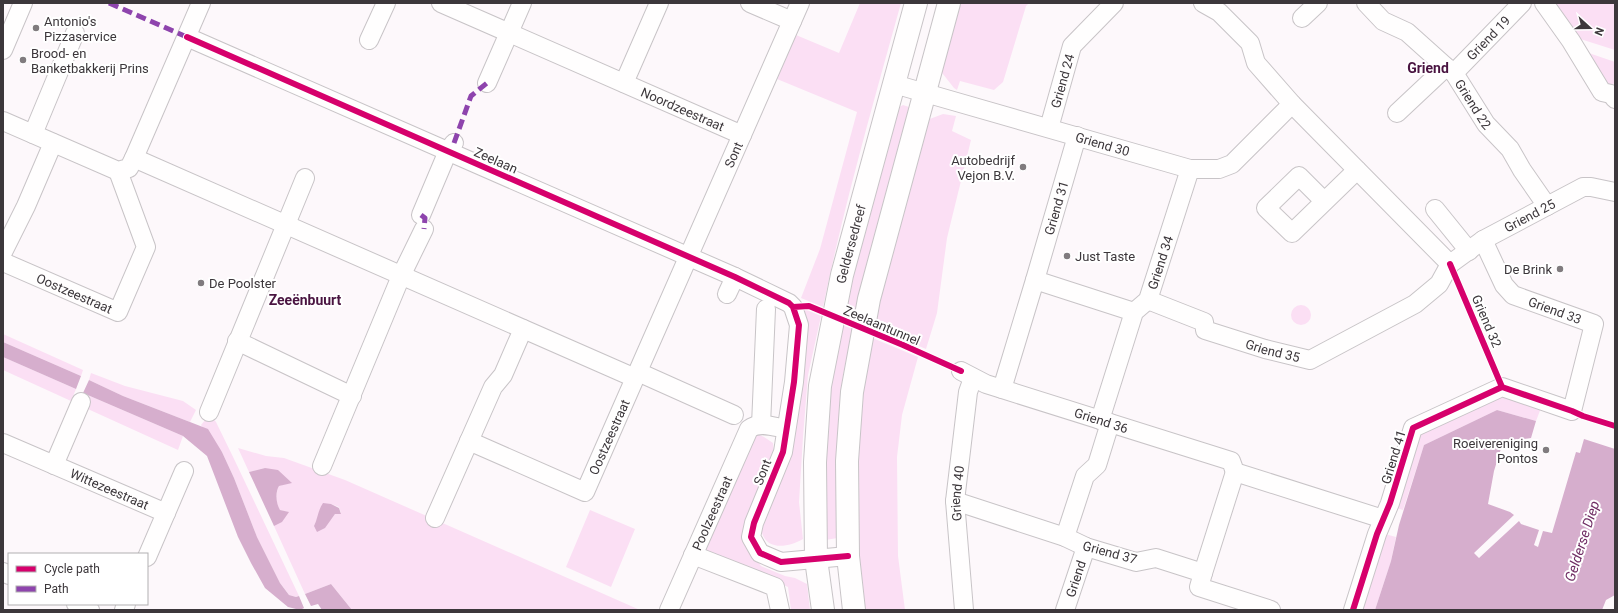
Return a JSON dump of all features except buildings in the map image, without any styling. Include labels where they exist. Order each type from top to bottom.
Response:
[{"type":"main road","name":"Geldersedreef","points":[[823,610],[816,559],[816,447],[820,386],[836,305],[916,3]]},
{"type":"main road","points":[[854,610],[848,556],[847,461],[852,392],[869,299],[948,3]]},
{"type":"street","points":[[3,50],[23,3]]},
{"type":"street","points":[[3,121],[118,171],[129,168],[201,3]]},
{"type":"street","points":[[369,40],[386,3]]},
{"type":"street","name":"Noordzeestraat","points":[[441,3],[742,135]]},
{"type":"street","points":[[487,83],[522,3]]},
{"type":"street","points":[[624,83],[659,3]]},
{"type":"street","points":[[750,3],[792,21]]},
{"type":"street","name":"Sont","points":[[637,375],[800,3]]},
{"type":"street","name":"Griend 24","points":[[1049,128],[1072,46],[1114,3]]},
{"type":"street","points":[[1203,3],[1219,12],[1250,43],[1256,63],[1292,104],[1450,264]]},
{"type":"street","points":[[1302,18],[1318,3]]},
{"type":"street","name":"Griend 22","points":[[1366,3],[1384,21],[1407,32],[1450,70],[1486,124],[1510,149],[1522,170],[1547,206]]},
{"type":"street","name":"Griend 19","points":[[1397,113],[1450,70],[1522,3]]},
{"type":"street","points":[[1544,3],[1571,41],[1602,92],[1614,95]]},
{"type":"street","points":[[33,134],[75,34]]},
{"type":"street","name":"Zeelaan","points":[[187,37],[451,147],[735,277],[789,303],[793,307]]},
{"type":"street","name":"Griend 30","points":[[894,84],[1190,169],[1220,169],[1232,164],[1292,104]]},
{"type":"street","name":"Griend 31","points":[[1002,389],[1077,136]]},
{"type":"street","points":[[3,252],[26,206],[53,142]]},
{"type":"street","points":[[322,466],[402,276],[451,147]]},
{"type":"street","points":[[134,158],[523,329],[734,415]]},
{"type":"street","name":"Griend 34","points":[[1134,312],[1148,300],[1190,169]]},
{"type":"street","points":[[1324,201],[1357,170]]},
{"type":"street","name":"Oostzeestraat","points":[[3,262],[118,312],[146,247],[118,171]]},
{"type":"street","points":[[209,412],[305,178]]},
{"type":"street","name":"Griend 25","points":[[1450,264],[1476,246],[1584,187],[1592,187],[1615,192]]},
{"type":"street","points":[[1435,209],[1449,225],[1476,246]]},
{"type":"street","points":[[1428,242],[1449,225]]},
{"type":"street","name":"Griend 33","points":[[1476,246],[1513,295],[1594,324],[1572,411]]},
{"type":"street","name":"Griend 35","points":[[1148,300],[1204,322],[1205,330],[1265,349],[1310,360],[1415,304],[1439,284],[1450,264]]},
{"type":"street","points":[[727,294],[735,277]]},
{"type":"street","points":[[1035,280],[1134,312],[1105,422],[1097,466],[1085,476],[1065,537]]},
{"type":"street","name":"Sont","points":[[793,307],[799,325],[794,382],[783,452],[754,523],[751,537],[760,553],[781,562],[848,556]]},
{"type":"street","points":[[766,309],[761,424],[786,429]]},
{"type":"street","points":[[436,518],[493,387],[503,376],[523,329]]},
{"type":"street","points":[[237,341],[352,396]]},
{"type":"street","name":"Oostzeestraat","points":[[469,441],[585,492],[637,375]]},
{"type":"street","name":"Griend 36","points":[[967,375],[1002,389],[1232,461],[1235,472]]},
{"type":"street","name":"Griend 40","points":[[964,610],[955,501],[968,392],[967,375]]},
{"type":"street","name":"Griend 41","points":[[1353,610],[1377,534],[1390,503],[1413,428],[1502,387],[1572,411]]},
{"type":"street","name":"Wittezeestraat","points":[[54,465],[81,402]]},
{"type":"street","name":"Poolzeestraat","points":[[669,610],[749,429],[754,425],[761,424]]},
{"type":"street","name":"Wittezeestraat","points":[[3,443],[166,513]]},
{"type":"street","name":"Wittezeestraat","points":[[148,554],[184,471]]},
{"type":"street","points":[[1271,610],[1199,587],[1235,472],[1383,519]]},
{"type":"street","name":"Griend 37","points":[[955,501],[1065,537],[1086,548],[1136,562],[1156,558],[1203,573]]},
{"type":"street","name":"Griend","points":[[1065,610],[1086,548]]},
{"type":"street","points":[[694,555],[775,587],[780,610]]},
{"type":"street","points":[[78,605],[90,610]]},
{"type":"shaded area","points":[[860,3],[901,3],[850,193],[823,307],[801,298],[820,249],[857,112],[777,79],[796,35],[839,53]]},
{"type":"shaded area","points":[[957,3],[1029,3],[1026,6],[1003,82],[994,90],[960,81],[957,90],[939,69]]},
{"type":"shaded area","points":[[1554,3],[1615,3],[1615,50],[1574,37]]},
{"type":"shaded area","points":[[1583,51],[1615,62],[1615,83],[1605,85]]},
{"type":"shaded area","points":[[903,105],[909,107],[909,118],[854,320],[841,315],[896,109]]},
{"type":"shaded area","points":[[943,114],[956,116],[952,131],[971,140],[947,238],[937,313],[926,349],[873,327],[927,120]]},
{"type":"shaded area","points":[[1301,305],[1308,308],[1311,315],[1308,322],[1301,325],[1294,322],[1291,315],[1294,308]]},
{"type":"shaded area","points":[[800,307],[821,316],[808,375],[799,502],[803,539],[784,546],[778,546],[767,541],[763,536],[761,529]]},
{"type":"shaded area","points":[[839,324],[853,329],[843,375],[839,422],[838,538],[825,540],[826,405]]},
{"type":"shaded area","points":[[3,334],[83,370],[81,376],[3,342]]},
{"type":"shaded area","points":[[870,337],[918,357],[902,415],[897,457],[898,556],[905,610],[860,610],[857,507],[858,438],[860,404]]},
{"type":"shaded area","points":[[3,357],[76,389],[71,401],[3,370]]},
{"type":"shaded area","points":[[91,373],[125,386],[183,401],[196,410],[190,422],[123,396],[89,380]]},
{"type":"shaded area","points":[[83,393],[183,436],[178,450],[79,405]]},
{"type":"shaded area","points":[[1500,394],[1541,408],[1536,421],[1497,410],[1424,445],[1403,510],[1390,506],[1414,435]]},
{"type":"shaded area","points":[[210,414],[216,422],[299,596],[296,597],[289,595],[280,583],[257,537],[222,452],[201,425]]},
{"type":"shaded area","points":[[755,433],[773,443],[774,452],[748,549],[761,566],[785,576],[795,578],[807,584],[810,610],[791,610],[788,587],[705,550]]},
{"type":"shaded area","points":[[238,448],[266,456],[284,458],[345,480],[640,610],[352,610],[331,584],[305,594],[274,526],[288,512],[279,510],[276,498],[277,491],[279,486],[291,482],[265,468],[249,472]],"holes":[[[331,504],[339,507],[341,513],[335,514],[332,518],[314,526],[319,516]]]},
{"type":"shaded area","points":[[590,510],[635,529],[611,587],[566,567]]},
{"type":"shaded area","points":[[1381,533],[1396,537],[1391,561],[1375,610],[1356,610]]},
{"type":"water","points":[[3,342],[81,376],[76,389],[3,357]]},
{"type":"water","points":[[89,380],[123,396],[208,429],[222,452],[257,537],[280,583],[289,595],[296,597],[299,596],[304,608],[300,610],[288,607],[265,588],[238,537],[207,456],[183,436],[83,393]]},
{"type":"water","name":"Gelderse Diep","points":[[1497,410],[1536,421],[1531,438],[1503,442],[1494,471],[1488,504],[1510,512],[1514,515],[1474,553],[1479,558],[1519,521],[1521,524],[1539,530],[1534,545],[1538,547],[1543,531],[1552,533],[1576,452],[1580,453],[1584,439],[1615,449],[1615,595],[1606,600],[1602,610],[1375,610],[1391,561],[1399,525],[1424,445]]},
{"type":"water","points":[[265,468],[278,470],[292,483],[279,486],[276,498],[278,505],[280,510],[289,512],[282,522],[274,526],[249,472]]},
{"type":"water","points":[[323,503],[331,504],[339,508],[341,514],[335,514],[325,528],[317,532],[314,526]]},
{"type":"water","points":[[331,584],[352,610],[322,610],[318,604],[311,606],[305,594]]},
{"type":"marked path","points":[[109,3],[187,37]]},
{"type":"marked path","points":[[454,143],[471,96],[487,83]]},
{"type":"marked path","points":[[421,215],[425,218],[424,229]]},
{"type":"cycle path","points":[[187,37],[735,277],[789,303],[793,307],[799,325],[794,382],[783,452],[754,523],[751,537],[760,553],[781,562],[848,556]]},
{"type":"cycle path","name":"Griend 32","points":[[1450,264],[1502,387]]},
{"type":"cycle path","name":"Zeelaantunnel","points":[[793,307],[809,306],[961,371]]},
{"type":"cycle path","points":[[1353,610],[1377,534],[1390,503],[1413,428],[1502,387],[1615,426]]},
{"type":"place","name":"Antonio's Pizzaservice","points":[[36,28]]},
{"type":"place","name":"Brood- en Banketbakkerij Prins","points":[[23,60]]},
{"type":"place","name":"Autobedrijf Vejon B.V.","points":[[1023,167]]},
{"type":"place","name":"Just Taste","points":[[1067,256]]},
{"type":"place","name":"De Brink","points":[[1560,269]]},
{"type":"place","name":"De Poolster","points":[[201,283]]},
{"type":"place","name":"Roeivereniging Pontos","points":[[1546,450]]},
{"type":"district","name":"Griend","points":[[1428,68]]},
{"type":"district","name":"Zeeënbuurt","points":[[305,300]]}]
